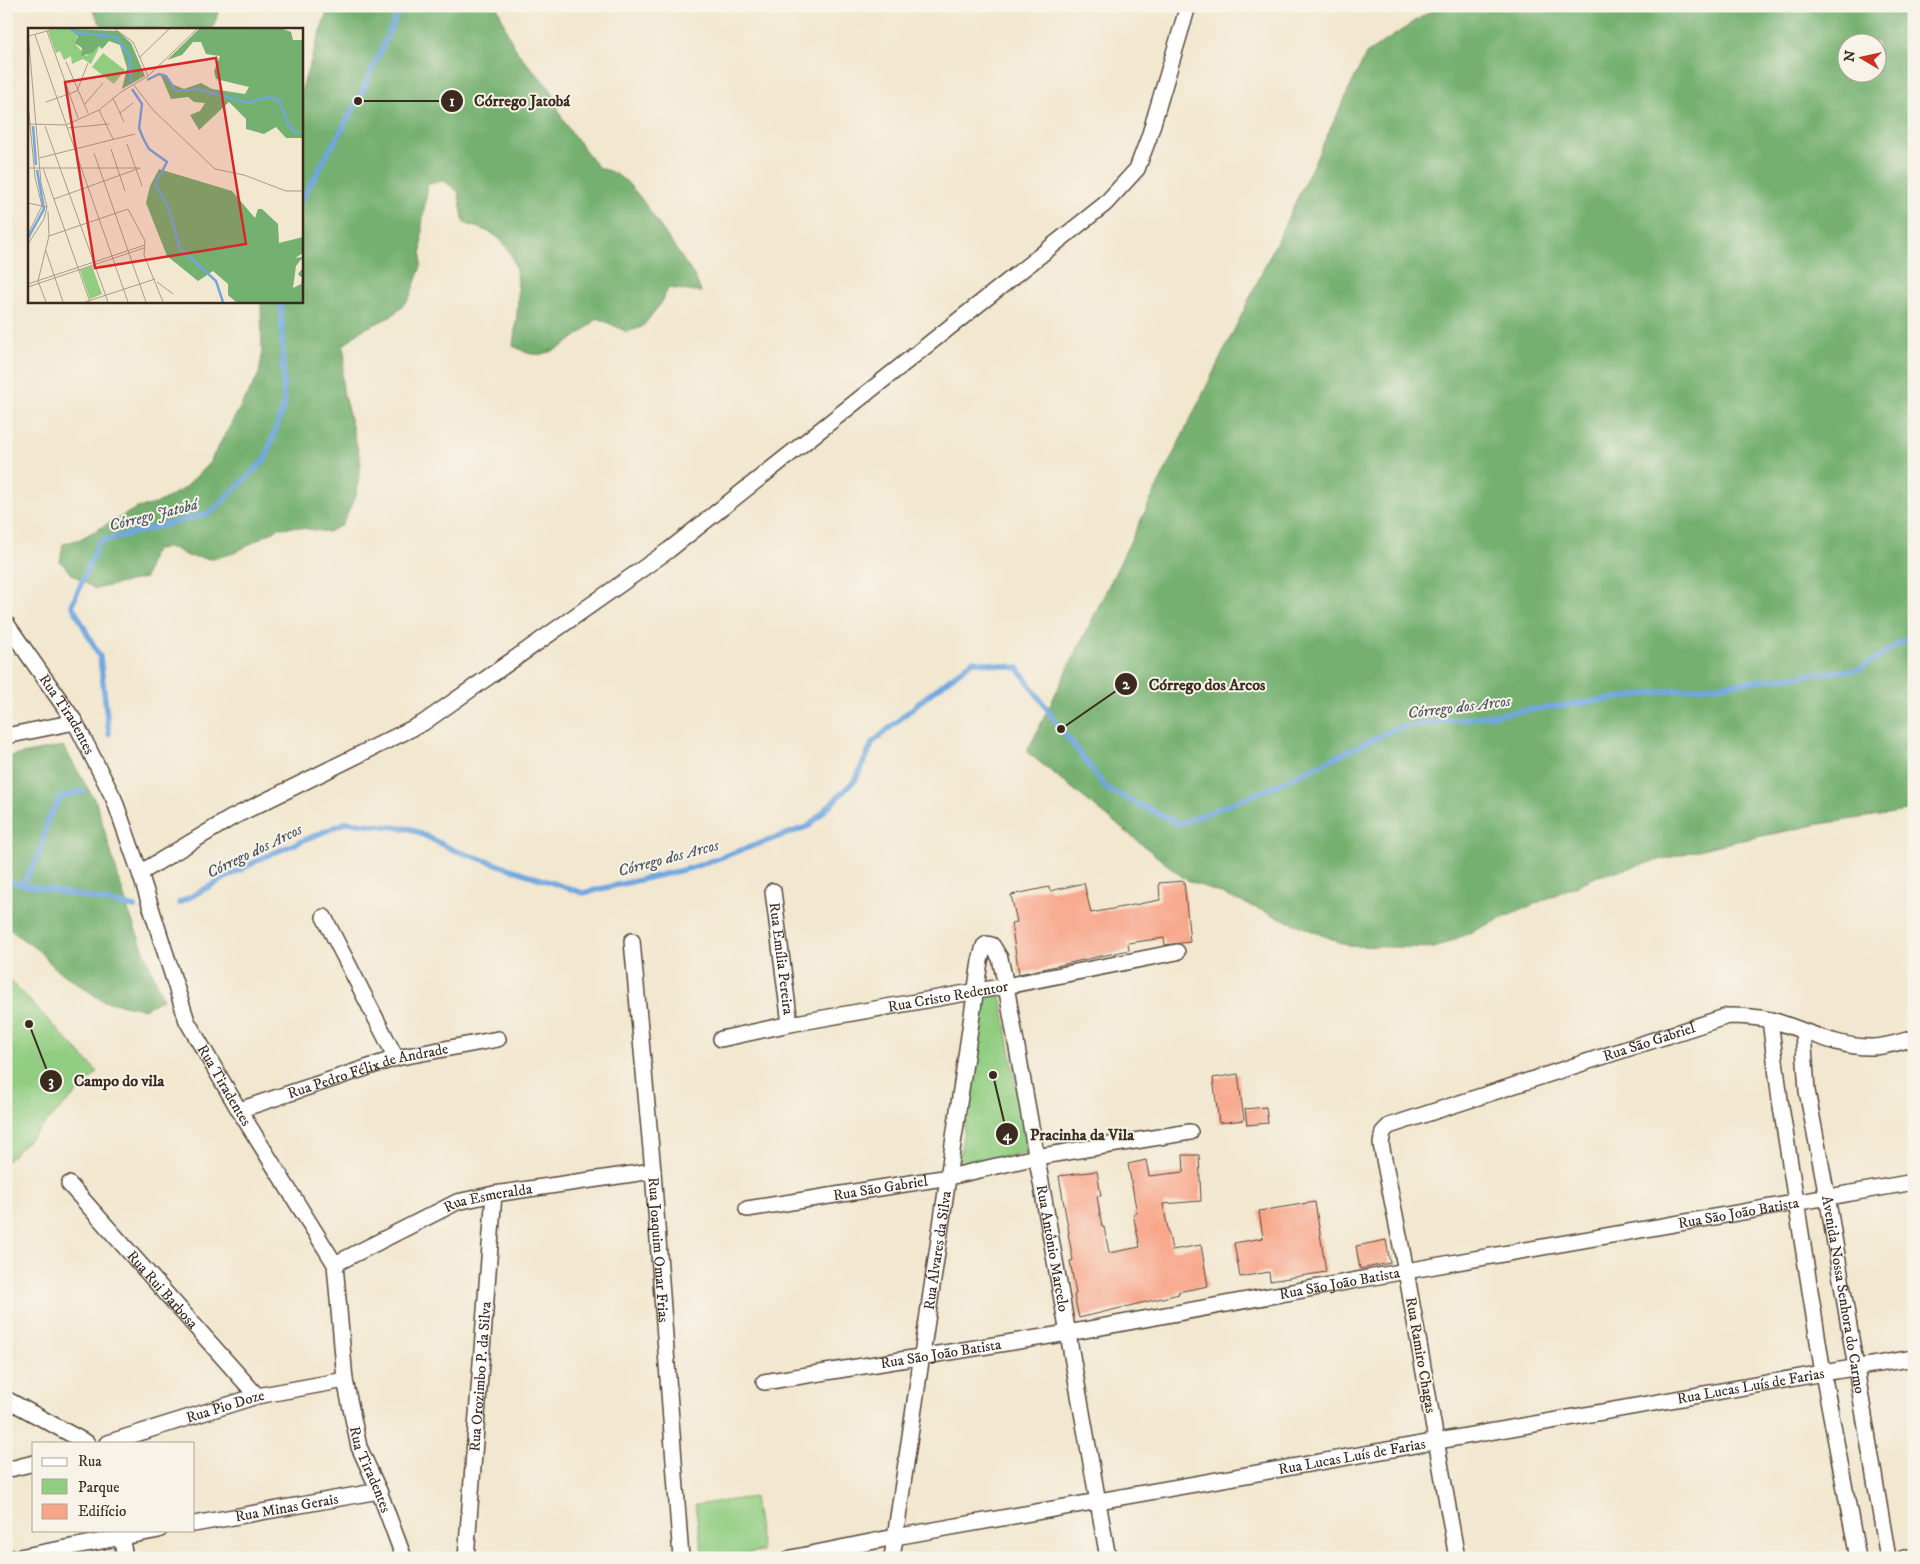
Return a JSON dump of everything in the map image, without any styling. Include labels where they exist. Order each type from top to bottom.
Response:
[{"type":"street","points":[[140,873],[231,818],[423,723],[669,550],[1105,204],[1137,169],[1149,136],[1188,6]]},
{"type":"street","name":"Rua Tiradentes","points":[[6,623],[75,722],[114,799],[140,873],[187,1021],[335,1264],[345,1380],[359,1447],[379,1491],[404,1558]]},
{"type":"street","points":[[6,736],[75,722]]},
{"type":"street","name":"Rua Emília Pereira","points":[[773,891],[790,1024]]},
{"type":"street","points":[[324,917],[396,1058]]},
{"type":"street","name":"Rua Joaquim Omar Frias","points":[[632,942],[653,1171],[681,1558]]},
{"type":"street","name":"Rua Antônio Marcelo","points":[[988,944],[992,945],[1000,958],[1006,986],[1108,1558]]},
{"type":"street","name":"Rua Álvares da Silva","points":[[892,1558],[982,950],[988,944]]},
{"type":"street","name":"Rua Cristo Redentor","points":[[721,1039],[790,1024],[1006,986],[1177,952]]},
{"type":"street","name":"Rua São Gabriel","points":[[1389,1126],[1728,1016],[1770,1020],[1803,1032],[1850,1045],[1873,1047],[1914,1038]]},
{"type":"street","name":"Avenida Nossa Senhora do Carmo","points":[[1770,1020],[1780,1100],[1798,1202],[1823,1372],[1858,1558]]},
{"type":"street","name":"Avenida Nossa Senhora do Carmo","points":[[1803,1032],[1807,1091],[1827,1196],[1888,1558]]},
{"type":"street","name":"Rua Pedro Félix de Andrade","points":[[240,1110],[396,1058],[498,1039]]},
{"type":"street","name":"Rua Ramiro Chagas","points":[[1389,1126],[1384,1132],[1382,1144],[1457,1558]]},
{"type":"street","name":"Rua São Gabriel","points":[[746,1209],[949,1177],[1036,1158],[1190,1132]]},
{"type":"street","name":"Rua Esmeralda","points":[[335,1264],[457,1202],[494,1194],[653,1171]]},
{"type":"street","name":"Rua São João Batista","points":[[764,1382],[1068,1333],[1406,1271],[1914,1182]]},
{"type":"street","name":"Rua Rui Barbosa","points":[[69,1184],[258,1396]]},
{"type":"street","name":"Rua Orozimbo P. da Silva","points":[[466,1558],[494,1194]]},
{"type":"street","name":"Rua Lucas Luís de Farias","points":[[791,1558],[1097,1501],[1823,1372],[1914,1358]]},
{"type":"street","name":"Rua Pio Doze","points":[[110,1442],[258,1396],[345,1380]]},
{"type":"street","points":[[6,1400],[85,1442]]},
{"type":"street","points":[[6,1470],[32,1464]]},
{"type":"street","name":"Rua Minas Gerais","points":[[195,1524],[379,1491]]},
{"type":"street","points":[[14,1558],[121,1534],[140,1532]]},
{"type":"street","points":[[121,1534],[125,1558]]},
{"type":"street","points":[[1904,1558],[1914,1556]]},
{"type":"green space","points":[[90,6],[220,6],[213,28],[106,28],[100,23]]},
{"type":"green space","points":[[329,6],[497,6],[510,39],[518,53],[552,91],[560,114],[568,128],[598,167],[614,173],[627,182],[640,197],[695,277],[701,292],[668,288],[662,302],[642,327],[627,332],[598,318],[575,338],[556,349],[546,353],[527,353],[513,346],[517,318],[518,288],[513,259],[506,247],[496,236],[464,223],[458,191],[444,181],[428,183],[422,225],[421,266],[409,299],[392,316],[360,331],[343,346],[345,358],[342,374],[343,391],[361,462],[356,495],[342,525],[328,532],[295,527],[279,528],[234,553],[212,559],[187,556],[173,548],[157,549],[152,555],[145,578],[95,589],[72,574],[60,562],[63,544],[80,539],[137,508],[156,504],[185,488],[209,463],[259,374],[262,356],[261,302],[302,302],[302,88]]},
{"type":"green space","points":[[1438,6],[1914,6],[1914,810],[1820,824],[1714,846],[1598,876],[1435,948],[1349,946],[1185,879],[1027,752],[1243,312],[1366,54]]},
{"type":"green space","points":[[63,746],[96,802],[129,913],[163,999],[144,1009],[103,1001],[56,969],[39,951],[6,927],[6,757]]},
{"type":"green space","points":[[6,976],[98,1072],[6,1162]]},
{"type":"green space","points":[[1001,995],[1027,1153],[959,1164],[982,996]]},
{"type":"green space","points":[[754,1497],[762,1551],[720,1558],[703,1558],[695,1505]]},
{"type":"building","points":[[1184,881],[1190,942],[1165,945],[1164,938],[1128,943],[1129,950],[1019,974],[1011,923],[1017,922],[1011,895],[1049,887],[1050,891],[1084,883],[1091,913],[1160,900],[1159,883]]},
{"type":"building","points":[[1238,1074],[1244,1120],[1219,1123],[1213,1078]]},
{"type":"building","points":[[1266,1107],[1268,1123],[1247,1125],[1245,1109]]},
{"type":"building","points":[[1183,1155],[1199,1155],[1201,1201],[1163,1204],[1172,1250],[1201,1245],[1208,1286],[1079,1318],[1070,1261],[1073,1260],[1059,1176],[1097,1171],[1101,1196],[1097,1196],[1109,1253],[1140,1247],[1133,1214],[1137,1213],[1128,1164],[1146,1160],[1149,1176],[1184,1172]]},
{"type":"building","points":[[1315,1202],[1326,1272],[1270,1281],[1269,1272],[1240,1277],[1234,1243],[1263,1238],[1259,1211]]},
{"type":"building","points":[[1386,1240],[1390,1263],[1360,1269],[1356,1246]]},
{"type":"waterway","name":"Córrego Jatobá","points":[[302,199],[358,101],[401,6]]},
{"type":"waterway","name":"Córrego Jatobá","points":[[109,734],[100,657],[72,605],[99,542],[210,513],[265,460],[284,405],[281,302]]},
{"type":"waterway","name":"Córrego dos Arcos","points":[[179,903],[264,857],[347,822],[411,829],[454,850],[583,893],[691,868],[809,826],[856,779],[873,742],[921,701],[973,661],[1018,668],[1061,729],[1107,789],[1179,824],[1268,789],[1397,728],[1669,691],[1860,669],[1914,634]]},
{"type":"waterway","name":"Córrego Jatobá","points":[[23,884],[39,855],[48,819],[61,797],[83,791]]},
{"type":"waterway","name":"Córrego dos Arcos","points":[[6,881],[135,907]]},
{"type":"place","name":"Córrego Jatobá","points":[[358,101]]},
{"type":"place","name":"Córrego dos Arcos","points":[[1061,729]]},
{"type":"place","name":"Campo do vila","points":[[29,1024]]},
{"type":"place","name":"Pracinha da Vila","points":[[993,1075]]}]
